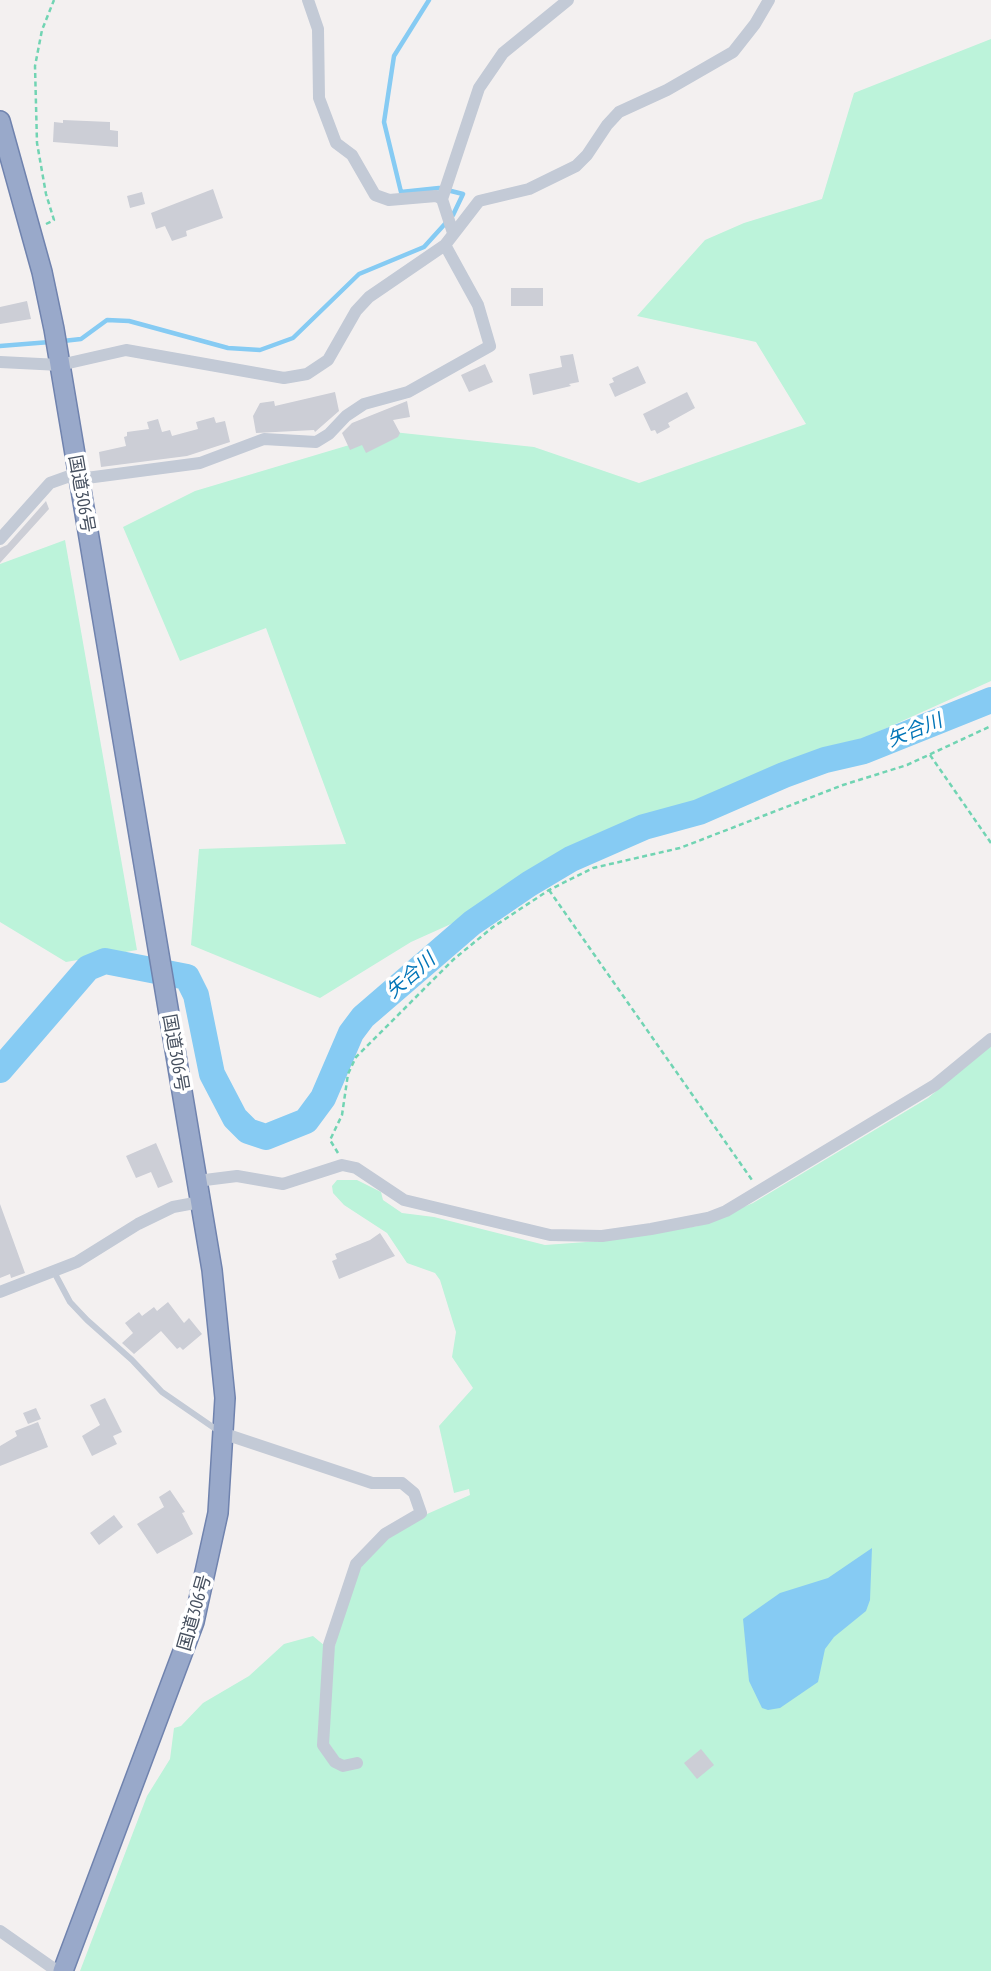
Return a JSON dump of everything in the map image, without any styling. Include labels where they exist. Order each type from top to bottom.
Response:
[{"type":"highway","name":"国道306号","points":[[0,121],[42,272],[54,329],[197,1181],[223,1354],[225,1434],[216,1526],[194,1622],[63,1971]]},
{"type":"street","points":[[308,0],[318,29],[319,98],[336,143],[352,155],[375,195],[389,200],[436,196],[445,192]]},
{"type":"street","points":[[451,231],[444,213],[445,192],[479,89],[503,53],[568,0]]},
{"type":"street","points":[[0,362],[59,361],[126,350],[284,378],[307,373],[328,360],[356,312],[369,298],[445,245],[451,231],[479,201],[510,195],[558,177],[587,155],[619,112],[667,90],[733,51],[755,24],[769,0]]},
{"type":"street","points":[[0,538],[50,483],[78,476],[189,465],[264,439],[316,442],[346,415],[364,404],[408,392],[490,346],[478,305],[445,245]]},
{"type":"street","points":[[197,1181],[237,1176],[283,1184],[330,1167],[356,1168],[404,1200],[550,1235],[602,1236],[708,1219],[760,1192],[935,1085],[991,1039]]},
{"type":"street","points":[[0,1292],[77,1262],[161,1212],[200,1202]]},
{"type":"street","points":[[225,1434],[372,1483],[402,1483],[414,1493],[421,1513],[385,1534],[356,1564],[329,1645],[323,1745],[335,1762],[343,1766],[357,1763]]},
{"type":"street","points":[[0,1931],[57,1971]]},
{"type":"lane","points":[[54,1272],[70,1302],[162,1392],[213,1429],[225,1434]]},
{"type":"path","points":[[54,0],[42,30],[35,66],[37,143],[46,194],[54,220]]},
{"type":"path","points":[[356,1168],[340,1156],[330,1140],[342,1115],[348,1074],[356,1057],[454,958],[494,927],[549,890],[593,868],[706,839],[930,755],[991,726]]},
{"type":"path","points":[[930,755],[991,843]]},
{"type":"path","points":[[549,890],[760,1192]]},
{"type":"green space","points":[[991,39],[991,681],[411,942],[320,998],[191,945],[199,849],[346,844],[266,628],[180,661],[123,527],[195,491],[393,432],[534,447],[639,483],[806,424],[756,342],[637,316],[705,240],[744,223],[822,199],[854,93]]},
{"type":"green space","points":[[65,540],[137,950],[66,962],[0,922],[0,564]]},
{"type":"green space","points":[[991,1045],[991,1971],[80,1971],[147,1796],[170,1759],[174,1728],[181,1726],[203,1703],[249,1676],[284,1644],[313,1636],[325,1646],[318,1734],[341,1761],[326,1739],[333,1654],[347,1596],[368,1553],[409,1522],[470,1495],[469,1489],[454,1493],[439,1426],[473,1388],[452,1357],[456,1332],[440,1280],[435,1273],[407,1263],[387,1233],[344,1205],[333,1193],[332,1186],[337,1180],[357,1180],[381,1192],[383,1200],[402,1213],[434,1217],[545,1245],[600,1241],[698,1226],[753,1203],[928,1098]]},
{"type":"water","points":[[872,1548],[870,1600],[866,1611],[834,1637],[825,1649],[818,1682],[780,1708],[762,1708],[749,1681],[743,1619],[780,1593],[828,1578]]},
{"type":"building","points":[[63,120],[110,122],[110,130],[118,131],[118,147],[53,142],[54,122],[63,123]]},
{"type":"building","points":[[213,189],[223,218],[186,231],[187,236],[172,241],[165,226],[156,229],[151,213]]},
{"type":"building","points":[[142,192],[145,204],[130,208],[127,196]]},
{"type":"building","points":[[511,288],[543,288],[543,306],[511,306]]},
{"type":"building","points":[[27,301],[31,319],[0,324],[0,307]]},
{"type":"building","points":[[573,354],[579,382],[533,395],[529,374],[562,367],[560,356]]},
{"type":"building","points":[[485,364],[493,382],[469,392],[461,375]]},
{"type":"building","points":[[638,366],[646,383],[615,397],[609,384],[614,382],[612,378]]},
{"type":"building","points":[[335,392],[339,411],[315,432],[256,433],[253,416],[260,403],[274,401],[275,406]]},
{"type":"building","points":[[687,392],[695,408],[668,423],[670,427],[657,434],[655,430],[651,431],[643,414]]},
{"type":"building","points":[[407,401],[410,417],[393,420],[400,433],[398,437],[366,453],[362,445],[350,450],[342,433],[352,423]]},
{"type":"building","points":[[214,417],[216,423],[225,421],[230,442],[187,456],[101,467],[99,452],[126,446],[124,437],[127,432],[149,429],[147,422],[158,419],[162,432],[170,430],[172,436],[198,429],[196,422]]},
{"type":"building","points":[[46,501],[49,509],[0,563],[0,548],[7,545]]},
{"type":"building","points":[[156,1143],[173,1182],[158,1188],[151,1172],[136,1178],[126,1156]]},
{"type":"building","points":[[0,1204],[25,1273],[11,1278],[10,1274],[0,1278]]},
{"type":"building","points":[[380,1233],[395,1256],[339,1279],[332,1261],[337,1259],[335,1254],[370,1240]]},
{"type":"building","points":[[168,1302],[184,1323],[189,1318],[202,1334],[183,1350],[180,1347],[177,1349],[161,1331],[134,1354],[122,1343],[133,1333],[125,1323],[139,1312],[142,1316],[154,1307],[157,1311]]},
{"type":"building","points":[[105,1398],[122,1432],[113,1436],[117,1444],[92,1456],[82,1436],[100,1425],[90,1405]]},
{"type":"building","points":[[36,1408],[41,1419],[28,1424],[23,1413]]},
{"type":"building","points":[[38,1422],[48,1447],[0,1466],[0,1446],[17,1436],[15,1431]]},
{"type":"building","points":[[170,1490],[185,1512],[182,1513],[193,1534],[157,1554],[137,1524],[164,1507],[159,1497]]},
{"type":"building","points":[[114,1515],[123,1527],[99,1545],[90,1533]]},
{"type":"building","points":[[701,1749],[714,1765],[697,1779],[684,1763]]},
{"type":"waterway","points":[[63,341],[81,339],[107,320],[129,321],[228,348],[260,350],[293,338],[359,274],[424,247],[453,215],[463,194],[439,188],[401,192],[384,122],[394,56],[429,0]]},
{"type":"waterway","points":[[0,346],[50,342]]},
{"type":"waterway","name":"矢合川","points":[[0,1070],[88,968],[105,961],[187,977],[196,995],[212,1074],[235,1118],[248,1131],[266,1137],[306,1121],[323,1098],[351,1033],[363,1017],[472,923],[529,884],[571,859],[644,827],[699,812],[784,775],[825,760],[864,751],[991,700]]}]
